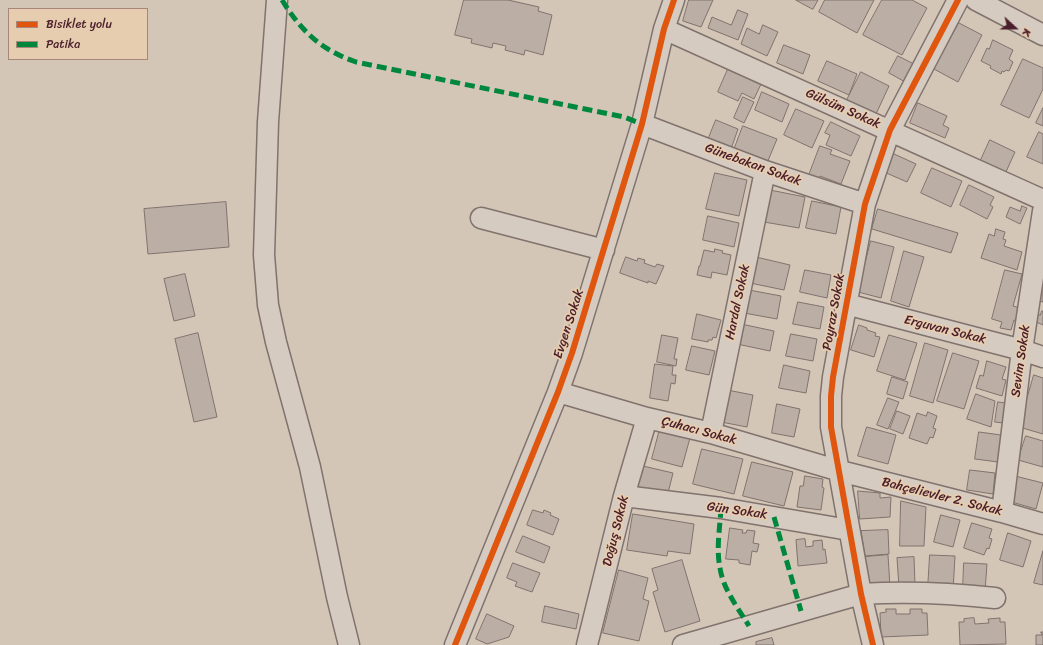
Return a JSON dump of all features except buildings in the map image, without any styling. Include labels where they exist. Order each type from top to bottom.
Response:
[{"type":"street","points":[[277,0],[268,122],[264,255],[268,305],[276,342],[310,467],[337,597],[349,645]]},
{"type":"street","name":"Evgen Sokak","points":[[455,645],[558,392],[572,353],[642,124],[664,29],[674,0]]},
{"type":"street","name":"Poyraz Sokak","points":[[873,645],[861,594],[831,427],[830,413],[833,377],[865,204],[890,130],[958,0]]},
{"type":"street","points":[[976,0],[1043,35]]},
{"type":"street","name":"Gülsüm Sokak","points":[[664,29],[1043,200]]},
{"type":"street","name":"Günebakan Sokak","points":[[642,124],[765,171],[865,204]]},
{"type":"street","name":"Hardal Sokak","points":[[711,433],[765,171]]},
{"type":"street","name":"Sevim Sokak","points":[[1002,512],[1022,350],[1043,211]]},
{"type":"street","points":[[482,218],[604,250]]},
{"type":"street","name":"Erguvan Sokak","points":[[846,304],[1022,350],[1043,357]]},
{"type":"street","name":"Çuhacı Sokak","points":[[558,392],[647,418],[711,433],[840,472]]},
{"type":"street","name":"Doğuş Sokak","points":[[587,645],[624,496],[647,418]]},
{"type":"street","name":"Bahçelievler 2. Sokak","points":[[840,472],[1002,512],[1043,524]]},
{"type":"street","name":"Gün Sokak","points":[[624,496],[720,508],[849,530]]},
{"type":"street","points":[[683,645],[861,594],[900,592],[940,593],[995,598]]},
{"type":"marked path","points":[[282,0],[297,21],[313,38],[332,52],[356,62],[624,117],[642,124]]},
{"type":"marked path","points":[[721,508],[718,553],[722,576],[732,598],[749,626]]},
{"type":"marked path","points":[[774,517],[801,611]]},
{"type":"cycle path","points":[[455,645],[558,392],[572,353],[642,124],[664,29],[674,0]]},
{"type":"cycle path","points":[[873,645],[861,594],[831,427],[831,396],[833,377],[865,204],[890,130],[958,0]]}]
